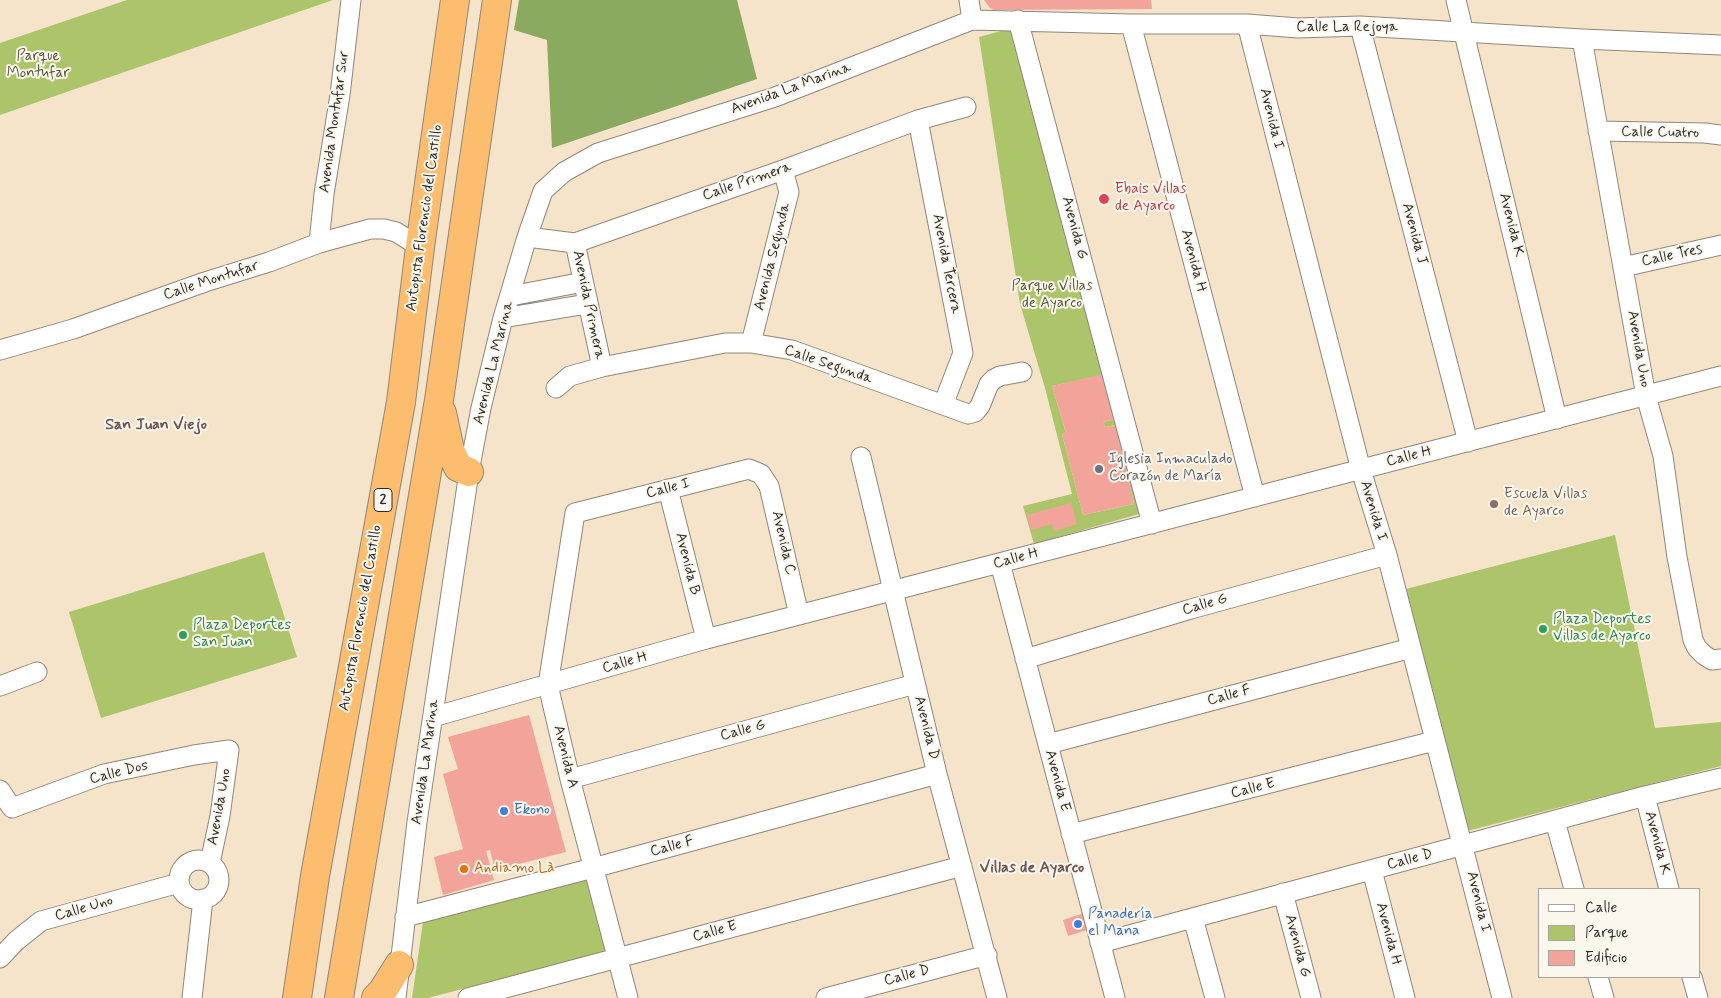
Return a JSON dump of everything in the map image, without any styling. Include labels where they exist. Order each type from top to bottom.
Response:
[{"type":"highway","name":"Autopista Florencio del Castillo","points":[[297,998],[314,876],[400,402],[455,0]]},
{"type":"highway","points":[[339,998],[439,400],[497,0]]},
{"type":"highway","points":[[439,400],[450,450],[458,467],[469,472]]},
{"type":"highway","points":[[376,998],[399,966]]},
{"type":"street","name":"Avenida Montufar Sur","points":[[319,243],[351,0]]},
{"type":"street","points":[[969,0],[972,20]]},
{"type":"street","name":"Avenida K","points":[[1456,0],[1557,419]]},
{"type":"street","name":"Calle La Rejoya","points":[[972,20],[1131,24],[1247,24],[1298,28],[1360,26],[1721,45]]},
{"type":"street","name":"Avenida La Marina","points":[[396,998],[417,822],[469,472],[481,408],[503,318],[543,191],[564,172],[598,153],[775,97],[972,20]]},
{"type":"street","name":"Avenida G","points":[[1018,20],[1152,524]]},
{"type":"street","name":"Avenida H","points":[[1131,24],[1255,497]]},
{"type":"street","name":"Avenida I","points":[[1247,24],[1361,470],[1387,555],[1434,741],[1464,845],[1502,998]]},
{"type":"street","name":"Avenida J","points":[[1360,26],[1468,442]]},
{"type":"street","name":"Avenida Uno","points":[[1582,39],[1646,396],[1663,456],[1677,557],[1693,640],[1712,657]]},
{"type":"street","name":"Calle Primera","points":[[527,237],[575,243],[918,120],[966,108]]},
{"type":"street","name":"Avenida Tercera","points":[[918,120],[963,353],[943,405]]},
{"type":"street","name":"Calle Cuatro","points":[[1598,131],[1721,135]]},
{"type":"street","name":"Avenida Segunda","points":[[751,343],[789,192],[783,170]]},
{"type":"street","name":"Calle Montufar","points":[[0,350],[73,328],[196,285],[270,262],[319,243],[370,229],[384,229],[396,232],[420,247]]},
{"type":"street","name":"Avenida Primera","points":[[575,243],[602,367]]},
{"type":"street","name":"Calle Tres","points":[[1622,267],[1721,245]]},
{"type":"street","points":[[511,296],[583,282]]},
{"type":"street","points":[[503,318],[587,304]]},
{"type":"street","name":"Calle Segunda","points":[[556,388],[570,376],[602,367],[725,343],[751,343],[792,350],[968,414],[975,412],[980,406],[989,384],[994,380],[1000,376],[1022,372]]},
{"type":"street","points":[[1646,396],[1721,376]]},
{"type":"street","name":"Calle H","points":[[433,716],[706,639],[1646,396]]},
{"type":"street","name":"Avenida D","points":[[860,457],[937,774],[987,954],[997,998]]},
{"type":"street","name":"Calle I","points":[[575,513],[748,468],[761,474]]},
{"type":"street","name":"Avenida C","points":[[761,474],[769,486],[799,615]]},
{"type":"street","name":"Avenida B","points":[[668,489],[706,639]]},
{"type":"street","name":"Avenida A","points":[[575,513],[548,685],[593,868],[628,998]]},
{"type":"street","name":"Calle G","points":[[1025,658],[1191,609],[1387,555]]},
{"type":"street","name":"Avenida E","points":[[1000,563],[1115,998]]},
{"type":"street","name":"Calle F","points":[[1048,744],[1411,648]]},
{"type":"street","points":[[0,686],[36,672]]},
{"type":"street","name":"Calle G","points":[[570,778],[916,684]]},
{"type":"street","name":"Calle E","points":[[1071,834],[1434,741]]},
{"type":"street","name":"Avenida Uno","points":[[210,863],[220,816],[229,750]]},
{"type":"street","name":"Calle Dos","points":[[0,790],[12,808],[104,774],[194,755],[229,750]]},
{"type":"street","name":"Calle F","points":[[405,917],[937,774]]},
{"type":"street","name":"Calle D","points":[[1100,943],[1645,796],[1721,778]]},
{"type":"street","name":"Avenida K","points":[[1645,796],[1669,888]]},
{"type":"street","points":[[1555,821],[1574,888]]},
{"type":"street","points":[[199,859],[210,863],[216,868],[219,876],[216,891],[203,899],[192,898],[184,892],[179,883],[181,871],[188,863],[199,859]]},
{"type":"street","name":"Calle E","points":[[468,998],[962,866]]},
{"type":"street","name":"Avenida H","points":[[1372,870],[1405,998]]},
{"type":"street","name":"Calle Uno","points":[[0,958],[16,941],[42,921],[179,883]]},
{"type":"street","name":"Avenida G","points":[[1283,893],[1311,998]]},
{"type":"street","points":[[189,997],[203,899]]},
{"type":"street","points":[[1193,918],[1215,998]]},
{"type":"street","name":"Calle D","points":[[826,998],[987,954]]},
{"type":"street","points":[[1598,978],[1604,998]]},
{"type":"street","points":[[1692,978],[1698,998]]},
{"type":"green space","name":"Parque Montufar","points":[[127,0],[333,0],[0,115],[0,43]]},
{"type":"green space","points":[[519,0],[737,0],[757,79],[552,148],[547,40],[514,30]]},
{"type":"green space","name":"Parque Villas de Ayarco","points":[[1016,27],[1141,511],[1139,514],[1034,544],[1023,506],[1072,494],[1045,388],[1020,304],[979,37]],"holes":[[[1103,375],[1115,419],[1103,422],[1105,427],[1116,425],[1134,504],[1083,515],[1062,434],[1066,433],[1052,386]]]},
{"type":"green space","points":[[1615,535],[1655,728],[1721,722],[1721,766],[1467,831],[1402,590]]},
{"type":"green space","name":"Plaza Deportes San Juan","points":[[264,552],[297,657],[101,718],[69,612]]},
{"type":"green space","points":[[589,879],[606,951],[428,998],[412,998],[423,922]]},
{"type":"building","points":[[984,0],[1151,0],[1152,9],[994,10]]},
{"type":"building","name":"Iglesia Inmaculado Corazón de María","points":[[1103,374],[1115,419],[1103,422],[1105,427],[1116,425],[1134,504],[1083,515],[1062,434],[1066,433],[1052,386]]},
{"type":"building","points":[[1071,503],[1077,524],[1054,531],[1052,524],[1031,530],[1027,515]]},
{"type":"building","name":"Ekono","points":[[529,715],[566,852],[495,870],[490,850],[486,851],[494,880],[443,895],[434,857],[463,849],[443,774],[458,769],[448,737]]},
{"type":"building","name":"Panadería el Mana","points":[[1090,911],[1093,928],[1068,936],[1063,920]]},
{"type":"place","name":"Ebais Villas de Ayarco","points":[[1104,199]]},
{"type":"place","name":"Iglesia Inmaculado Corazón de María","points":[[1099,469]]},
{"type":"place","name":"Escuela Villas de Ayarco","points":[[1494,504]]},
{"type":"place","name":"Plaza Deportes Villas de Ayarco","points":[[1543,629]]},
{"type":"place","name":"Plaza Deportes San Juan","points":[[183,635]]},
{"type":"place","name":"Ekono","points":[[504,811]]},
{"type":"place","name":"Andiamo Là","points":[[464,869]]},
{"type":"place","name":"Panadería el Mana","points":[[1078,924]]},
{"type":"district","name":"San Juan Viejo","points":[[156,426]]},
{"type":"district","name":"Villas de Ayarco","points":[[1032,869]]}]
